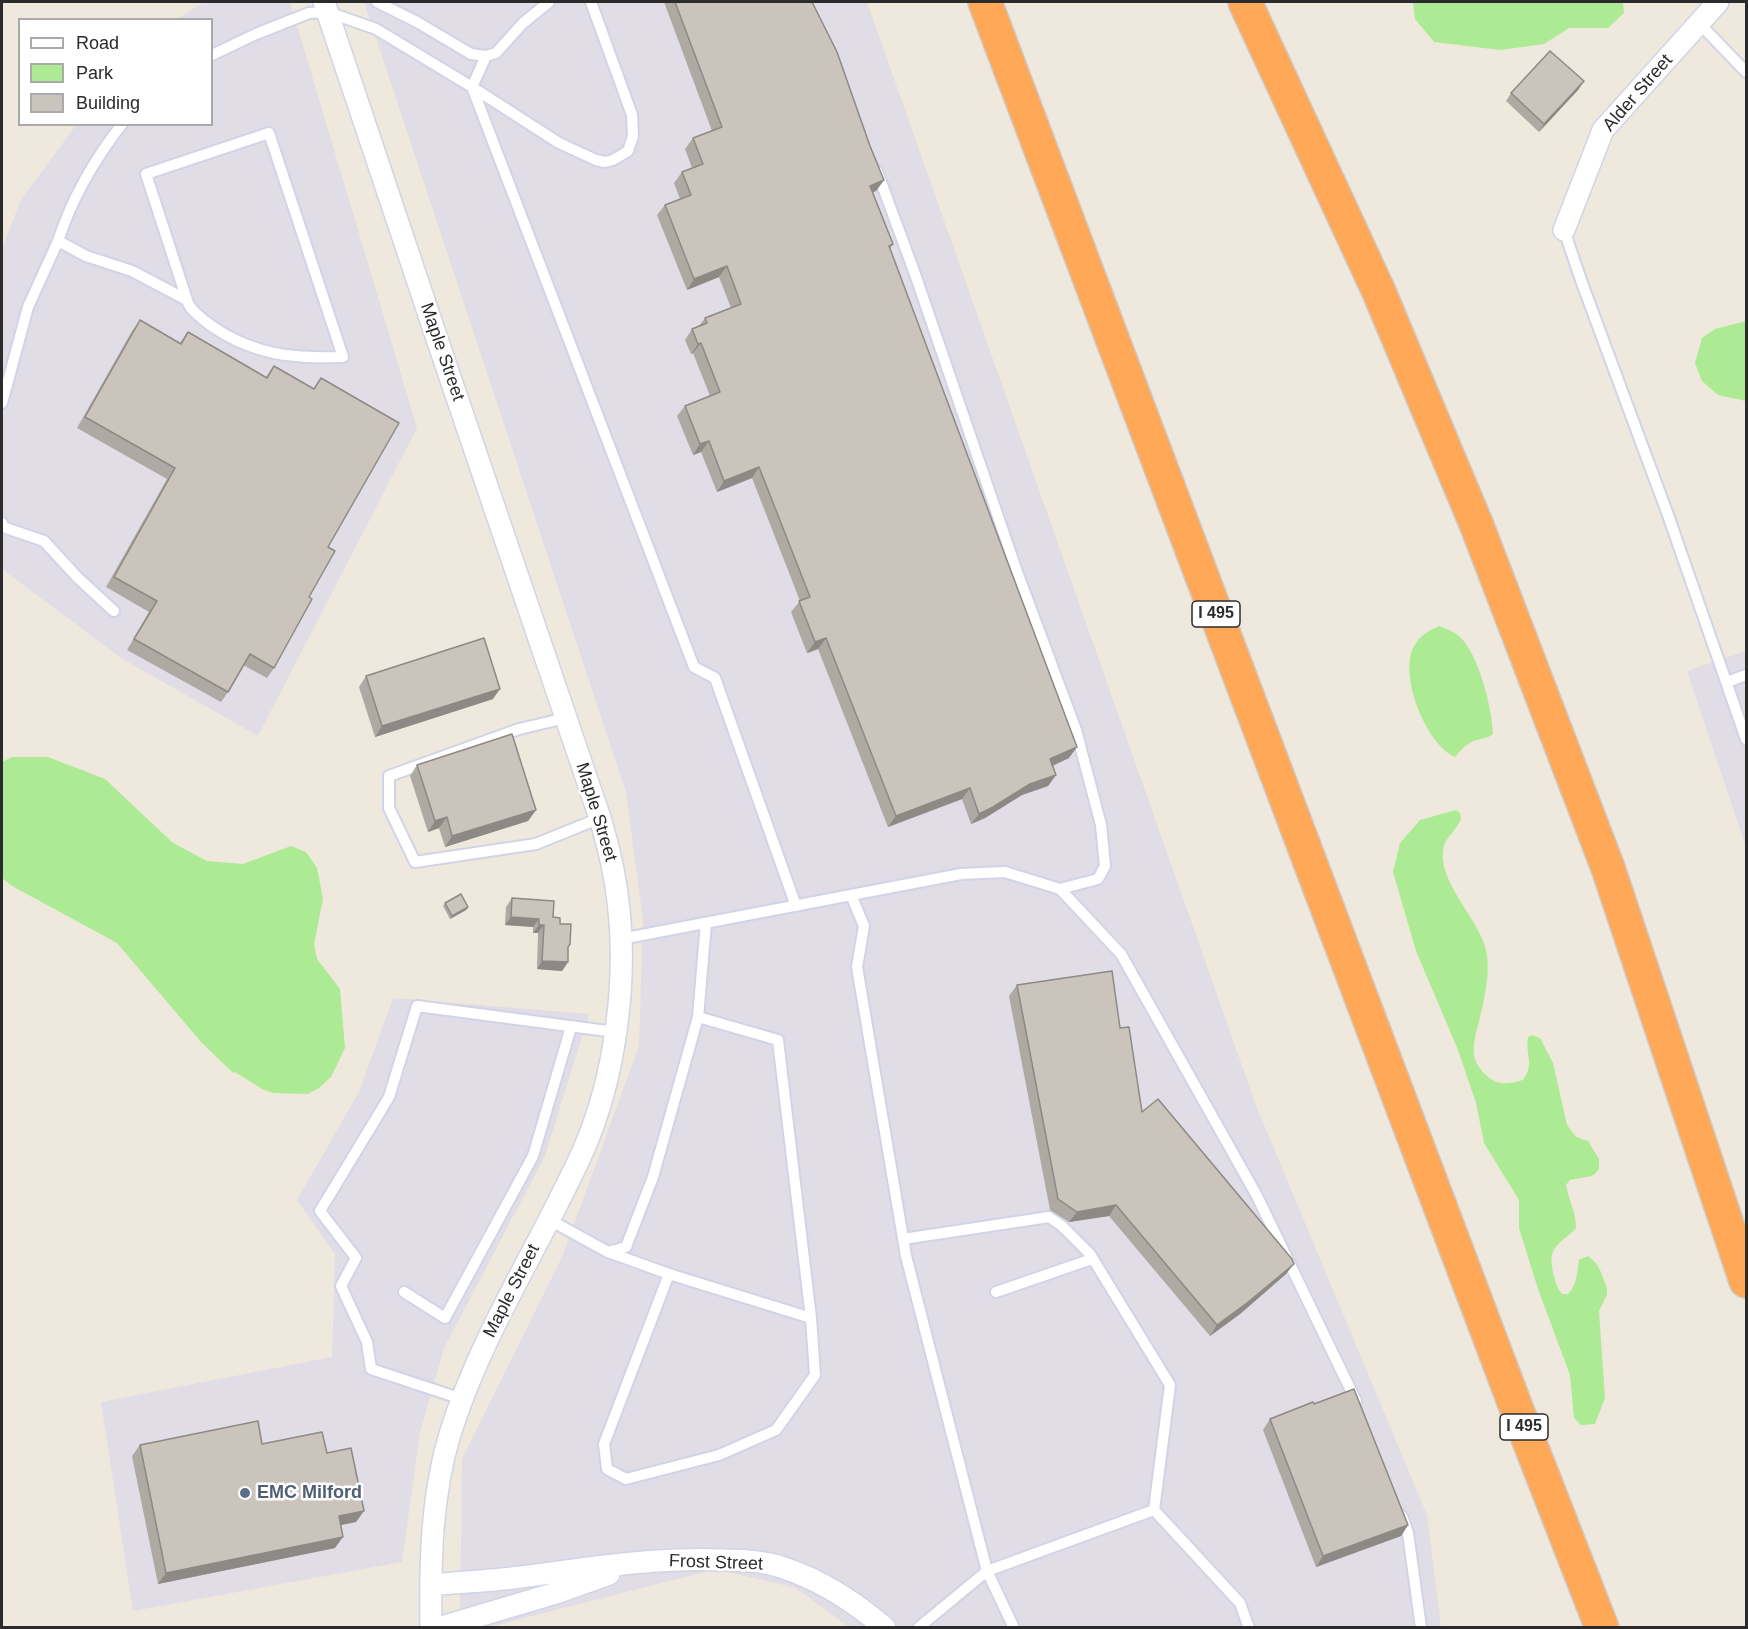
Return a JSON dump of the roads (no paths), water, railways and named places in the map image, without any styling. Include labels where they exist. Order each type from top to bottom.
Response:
[{"type":"highway","name":"I 495","points":[[985,2],[1513,1400],[1602,1628]]},
{"type":"highway","points":[[1245,2],[1379,292],[1477,526],[1608,868],[1746,1281]]},
{"type":"street","name":"Alder Street","points":[[1564,230],[1603,130],[1719,2]]},
{"type":"street","name":"Maple Street","points":[[326,7],[600,818],[614,876],[621,939],[620,995],[615,1032],[598,1109],[573,1172],[479,1357],[450,1433],[437,1486],[431,1540],[431,1628]]},
{"type":"street","name":"Frost Street","points":[[430,1585],[499,1580],[637,1563],[714,1559],[748,1561],[782,1567],[807,1577],[885,1628]]},
{"type":"street","name":"Frost Street","points":[[438,1628],[556,1593],[637,1563]]},
{"type":"lane","points":[[377,2],[417,22],[471,54],[486,56],[496,53],[518,27],[549,2]]},
{"type":"lane","points":[[213,55],[256,34],[326,7],[376,29],[559,142],[605,162],[628,151],[633,129],[632,115],[591,2]]},
{"type":"lane","points":[[1699,23],[1746,72]]},
{"type":"lane","points":[[486,56],[472,87],[694,667],[715,678],[796,906]]},
{"type":"lane","points":[[2,403],[28,307],[76,196],[89,171],[121,126]]},
{"type":"lane","points":[[269,134],[343,357],[293,356],[242,343],[211,325],[188,306],[187,300],[146,174],[269,134]]},
{"type":"lane","points":[[873,164],[915,274],[1016,568],[1076,730],[1101,825],[1105,866],[1098,879],[1060,889]]},
{"type":"lane","points":[[1564,230],[1668,515],[1746,739]]},
{"type":"lane","points":[[58,241],[86,256],[132,271],[187,300]]},
{"type":"lane","points":[[2,523],[3,527],[44,540],[78,578],[114,611]]},
{"type":"lane","points":[[1727,682],[1746,675]]},
{"type":"lane","points":[[566,718],[519,729],[389,776],[388,808],[416,862],[536,844],[600,818]]},
{"type":"lane","points":[[621,939],[961,874],[1005,872],[1060,889],[1121,954],[1257,1196],[1361,1412]]},
{"type":"lane","points":[[851,895],[864,926],[857,967],[906,1256],[987,1571],[1014,1628]]},
{"type":"lane","points":[[608,1252],[626,1247],[653,1177],[698,1017],[706,923]]},
{"type":"lane","points":[[462,1399],[371,1369],[367,1342],[341,1286],[356,1258],[320,1211],[389,1096],[417,1006],[615,1032]]},
{"type":"lane","points":[[669,1274],[604,1444],[607,1469],[626,1479],[719,1455],[776,1430],[815,1375],[811,1318],[778,1040],[698,1017]]},
{"type":"lane","points":[[404,1292],[445,1318],[533,1156],[571,1027]]},
{"type":"lane","points":[[903,1239],[1049,1218],[1062,1226],[1092,1259],[1170,1386],[1154,1510]]},
{"type":"lane","points":[[548,1219],[608,1252],[669,1274],[811,1318]]},
{"type":"lane","points":[[996,1292],[1092,1259]]},
{"type":"lane","points":[[918,1628],[987,1571],[1154,1510]]},
{"type":"lane","points":[[1154,1510],[1240,1603],[1249,1628]]},
{"type":"lane","points":[[1400,1511],[1408,1533],[1420,1628]]},
{"type":"place","name":"EMC Milford","points":[[245,1493]]}]
